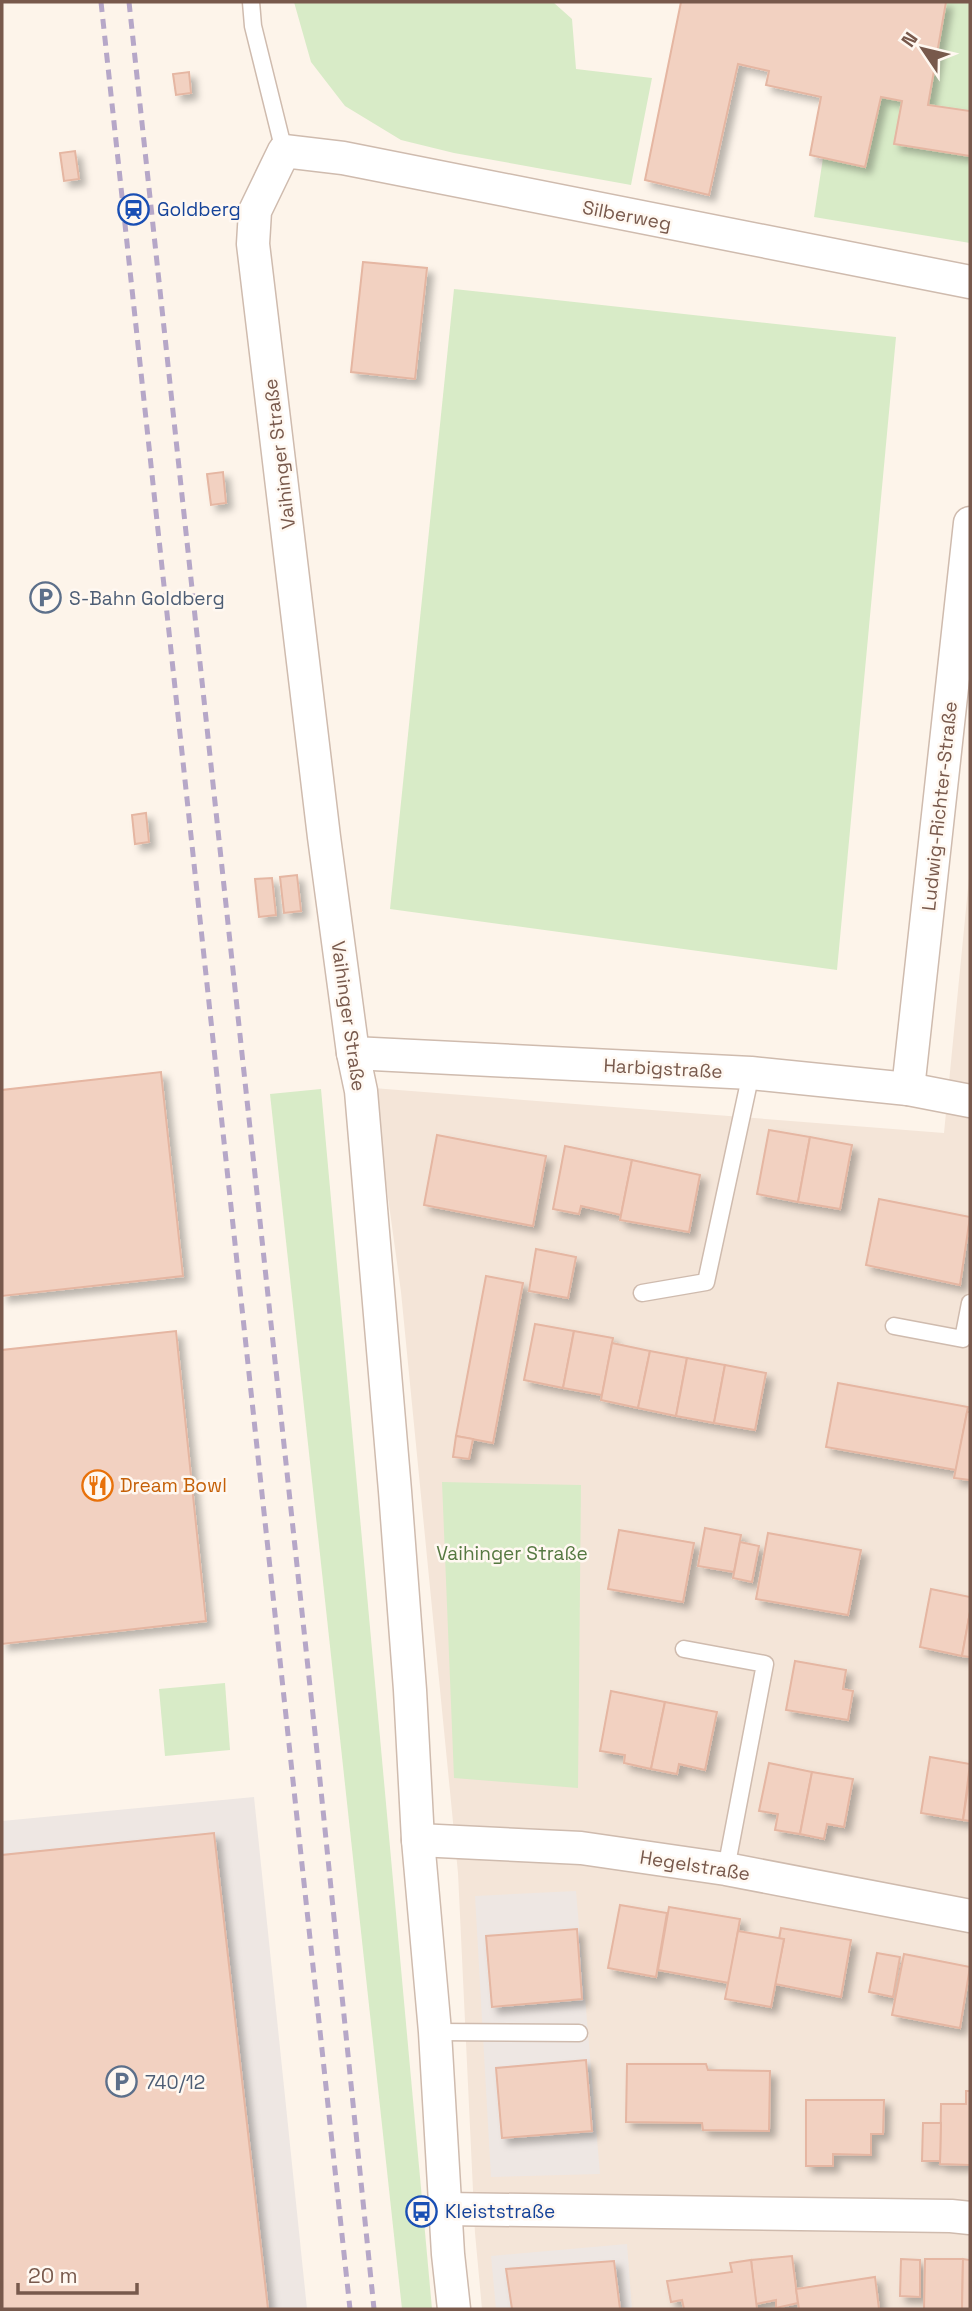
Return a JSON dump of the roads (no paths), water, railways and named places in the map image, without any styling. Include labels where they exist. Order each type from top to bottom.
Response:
[{"type":"street","name":"Silberweg","points":[[284,151],[343,158],[970,282]]},
{"type":"street","name":"Vaihinger Straße","points":[[284,151],[255,211],[253,244],[324,837],[360,1091],[395,1491],[418,1840],[435,2032],[448,2254],[454,2309]]},
{"type":"street","name":"Ludwig-Richter-Straße","points":[[908,1089],[970,523]]},
{"type":"street","name":"Harbigstraße","points":[[353,1053],[751,1073],[908,1089],[970,1101]]},
{"type":"street","name":"Hegelstraße","points":[[418,1840],[581,1848],[726,1869],[970,1916]]},
{"type":"street","points":[[446,2209],[970,2218]]},
{"type":"lane","points":[[251,2],[253,26],[284,151]]},
{"type":"lane","points":[[642,1293],[706,1282],[751,1073]]},
{"type":"lane","points":[[894,1326],[966,1341],[970,1303]]},
{"type":"lane","points":[[684,1649],[765,1664],[726,1869]]},
{"type":"lane","points":[[435,2032],[579,2033]]},
{"type":"railway","points":[[101,2],[350,2309]]},
{"type":"railway","points":[[129,2],[318,1761],[374,2309]]},
{"type":"place","name":"Goldberg","points":[[134,209]]},
{"type":"place","name":"S-Bahn Goldberg","points":[[46,598]]},
{"type":"place","name":"Dream Bowl","points":[[97,1485]]},
{"type":"place","name":"740/12","points":[[122,2082]]},
{"type":"place","name":"Kleiststraße","points":[[422,2211]]}]
